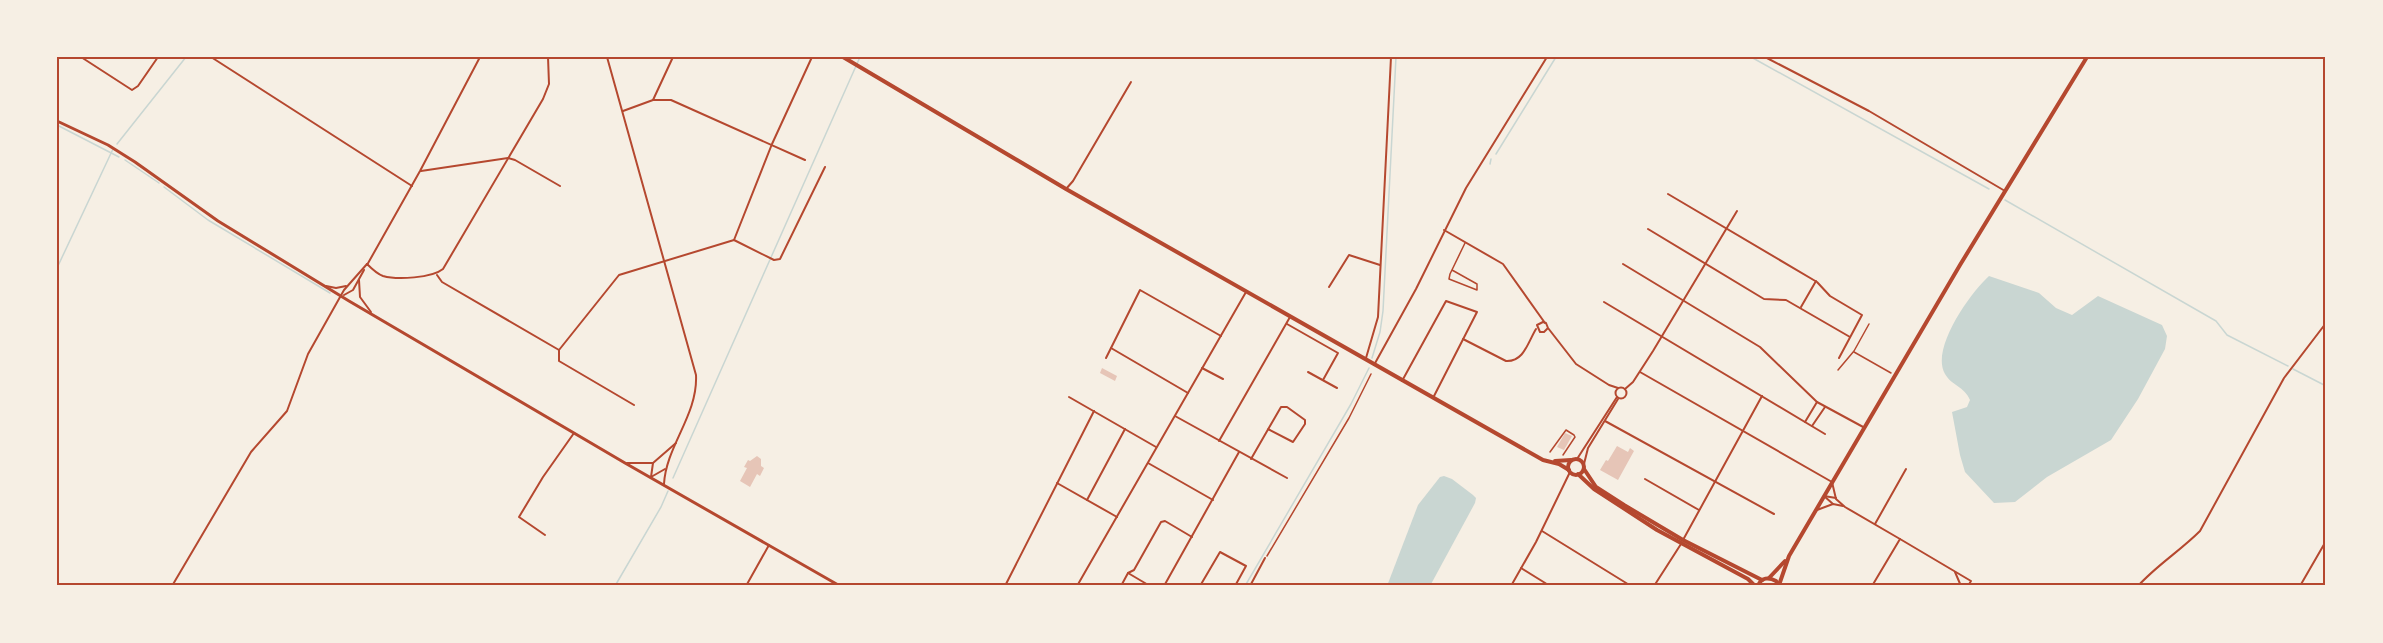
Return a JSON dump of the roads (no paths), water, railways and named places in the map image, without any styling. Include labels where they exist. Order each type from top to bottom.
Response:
[{"type":"main road","points":[[843,57],[1066,189],[1365,360],[1536,456],[1573,472],[1594,489],[1757,586],[1762,580],[1770,578],[1789,556],[2087,57]]},
{"type":"main road","points":[[1536,456],[1552,461],[1574,459],[1584,466],[1596,487],[1682,542],[1762,580]]},
{"type":"main road","points":[[1573,472],[1574,459]]},
{"type":"main road","points":[[1573,472],[1584,466]]},
{"type":"main road","points":[[1770,578],[1779,585],[1789,556]]},
{"type":"street","points":[[81,57],[132,90],[138,86],[158,57]]},
{"type":"street","points":[[211,57],[412,186]]},
{"type":"street","points":[[342,296],[353,290],[360,278],[480,57]]},
{"type":"street","points":[[367,264],[382,276],[436,274],[443,268],[508,159],[549,84],[548,57]]},
{"type":"street","points":[[607,57],[696,375],[694,398],[665,469],[664,484]]},
{"type":"street","points":[[653,100],[673,57]]},
{"type":"street","points":[[734,240],[772,144],[812,57]]},
{"type":"street","points":[[1365,360],[1378,317],[1391,57]]},
{"type":"street","points":[[1374,365],[1478,168],[1547,57]]},
{"type":"street","points":[[1764,57],[1869,111],[2005,191]]},
{"type":"street","points":[[1066,189],[1073,182],[1131,82]]},
{"type":"street","points":[[623,111],[653,100],[671,100],[805,160]]},
{"type":"street","points":[[57,121],[108,145],[218,221],[322,284],[625,463],[840,586]]},
{"type":"street","points":[[420,171],[508,159],[515,160],[560,186]]},
{"type":"street","points":[[634,405],[559,362],[559,350],[619,275],[734,240],[774,260],[780,259],[825,166]]},
{"type":"street","points":[[1668,194],[1816,281],[1830,296],[1862,315],[1839,358]]},
{"type":"street","points":[[1574,459],[1617,398],[1626,397],[1625,389],[1640,372],[1737,211]]},
{"type":"street","points":[[1648,229],[1764,299],[1786,300],[1850,337]]},
{"type":"street","points":[[1444,230],[1503,264],[1576,364],[1609,385],[1625,389]]},
{"type":"street","points":[[1329,287],[1349,255],[1380,266]]},
{"type":"street","points":[[172,586],[251,452],[287,411],[308,354],[348,284],[367,264]]},
{"type":"street","points":[[1623,264],[1766,351],[1817,402],[1865,428]]},
{"type":"street","points":[[436,274],[442,282],[559,350]]},
{"type":"street","points":[[360,278],[362,303],[373,314]]},
{"type":"street","points":[[1800,308],[1816,281]]},
{"type":"street","points":[[322,284],[336,288],[348,284]]},
{"type":"street","points":[[1106,358],[1140,290],[1221,336]]},
{"type":"street","points":[[1077,586],[1246,292]]},
{"type":"street","points":[[1402,381],[1446,301],[1478,312],[1433,398]]},
{"type":"street","points":[[1604,302],[1825,434]]},
{"type":"street","points":[[1463,339],[1506,361],[1512,361],[1521,356],[1537,327],[1538,312]]},
{"type":"street","points":[[1219,441],[1290,317]]},
{"type":"street","points":[[1539,323],[1545,323]]},
{"type":"street","points":[[2138,586],[2151,572],[2181,550],[2200,531],[2284,378],[2326,323]]},
{"type":"street","points":[[1287,324],[1338,353],[1323,380]]},
{"type":"street","points":[[1537,327],[1542,333],[1548,328]]},
{"type":"street","points":[[1111,348],[1188,393]]},
{"type":"street","points":[[1202,368],[1223,380]]},
{"type":"street","points":[[1308,372],[1337,388]]},
{"type":"street","points":[[1640,372],[1832,482],[1836,498],[1845,507],[1971,581],[1968,586]]},
{"type":"street","points":[[1584,466],[1588,448],[1617,398],[1609,385]]},
{"type":"street","points":[[1615,393],[1618,388]]},
{"type":"street","points":[[1654,586],[1682,542],[1762,396]]},
{"type":"street","points":[[1069,397],[1156,447]]},
{"type":"street","points":[[1805,422],[1817,402]]},
{"type":"street","points":[[1251,459],[1268,429],[1282,406],[1305,420],[1293,442],[1268,429]]},
{"type":"street","points":[[1812,426],[1825,407]]},
{"type":"street","points":[[1005,586],[1094,411]]},
{"type":"street","points":[[1175,416],[1287,478]]},
{"type":"street","points":[[1605,421],[1774,514]]},
{"type":"street","points":[[1087,500],[1125,429]]},
{"type":"street","points":[[546,535],[519,517],[543,477],[574,433]]},
{"type":"street","points":[[651,477],[653,463],[678,441]]},
{"type":"street","points":[[1164,586],[1239,452]]},
{"type":"street","points":[[625,463],[653,463]]},
{"type":"street","points":[[1147,463],[1213,500]]},
{"type":"street","points":[[651,477],[665,469]]},
{"type":"street","points":[[1875,524],[1906,469]]},
{"type":"street","points":[[1511,586],[1573,472]]},
{"type":"street","points":[[1645,479],[1699,510]]},
{"type":"street","points":[[1057,483],[1117,517]]},
{"type":"street","points":[[1824,496],[1836,498]]},
{"type":"street","points":[[1824,496],[1833,504],[1845,507]]},
{"type":"street","points":[[1815,512],[1833,504]]},
{"type":"street","points":[[1121,586],[1128,573],[1134,570],[1163,521],[1192,537]]},
{"type":"street","points":[[1542,531],[1631,586]]},
{"type":"street","points":[[1872,586],[1900,539]]},
{"type":"street","points":[[2300,586],[2326,541]]},
{"type":"street","points":[[746,586],[769,544]]},
{"type":"street","points":[[1200,586],[1220,552],[1246,567],[1235,586]]},
{"type":"street","points":[[1250,586],[1265,558]]},
{"type":"street","points":[[1521,568],[1550,586]]},
{"type":"street","points":[[1955,572],[1961,586]]},
{"type":"street","points":[[1128,573],[1150,586]]},
{"type":"lane","points":[[1452,270],[1477,284],[1477,290],[1449,278],[1452,270],[1465,243]]},
{"type":"lane","points":[[1550,452],[1566,430],[1575,436],[1563,455]]},
{"type":"waterway","points":[[117,144],[186,57]]},
{"type":"waterway","points":[[673,478],[860,57]]},
{"type":"waterway","points":[[1372,358],[1380,332],[1383,311],[1396,57]]},
{"type":"waterway","points":[[1496,154],[1556,57]]},
{"type":"waterway","points":[[1751,57],[1989,189]]},
{"type":"waterway","points":[[57,125],[119,157]]},
{"type":"waterway","points":[[57,268],[113,149]]},
{"type":"waterway","points":[[1490,164],[1491,159]]},
{"type":"waterway","points":[[125,160],[159,183]]},
{"type":"waterway","points":[[164,187],[208,220],[330,293]]},
{"type":"waterway","points":[[2005,200],[2216,321],[2227,335],[2288,366]]},
{"type":"waterway","points":[[1245,586],[1351,404],[1369,368]]},
{"type":"waterway","points":[[2293,369],[2326,386]]},
{"type":"waterway","points":[[615,586],[668,491]]}]
